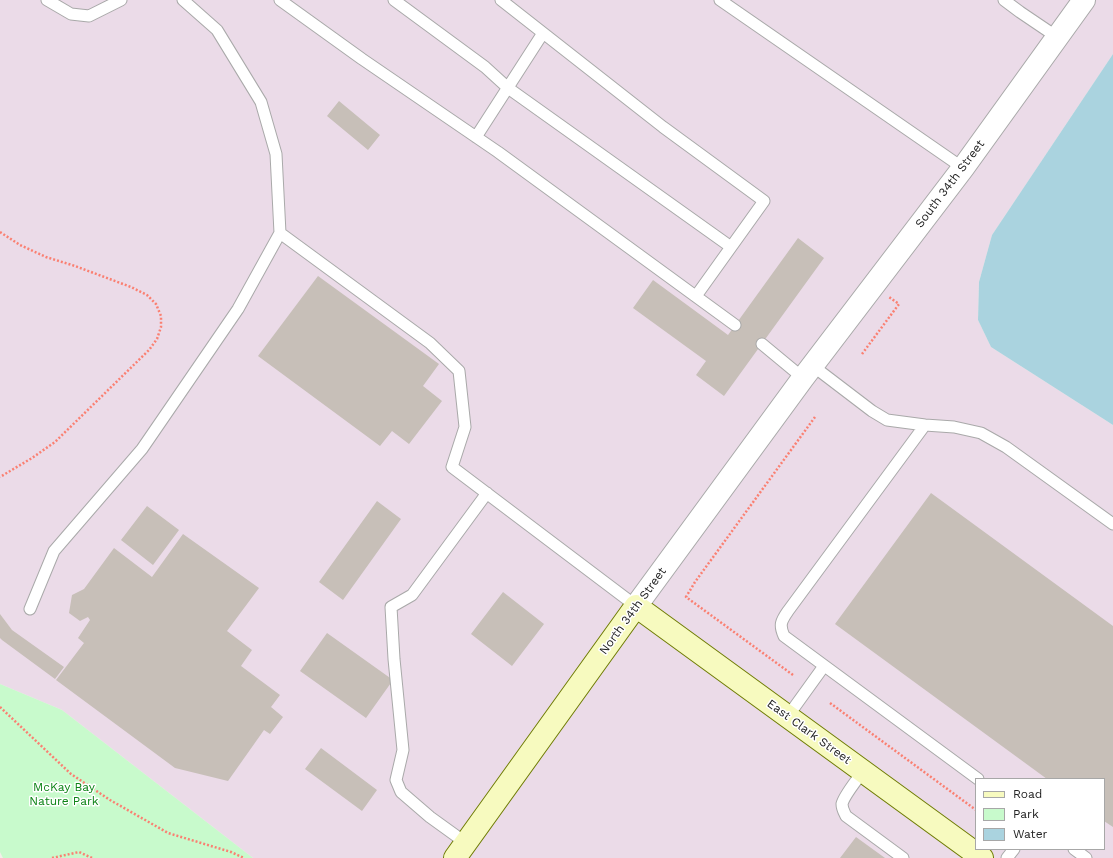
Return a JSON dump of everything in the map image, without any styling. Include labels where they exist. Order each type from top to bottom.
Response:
[{"type":"street","name":"South 34th Street","points":[[808,372],[963,168],[1084,0]]},
{"type":"street","name":"North 34th Street","points":[[461,851],[636,606],[808,372]]},
{"type":"street","name":"East Clark Street","points":[[636,606],[863,771],[972,855]]},
{"type":"lane","points":[[47,0],[71,14],[90,16],[121,0]]},
{"type":"lane","points":[[30,609],[54,550],[142,449],[238,309],[280,233],[276,154],[261,102],[218,30],[183,0]]},
{"type":"lane","points":[[280,0],[362,59],[476,137],[735,325]]},
{"type":"lane","points":[[394,0],[485,67],[508,88],[731,247]]},
{"type":"lane","points":[[501,0],[663,127],[764,201],[696,296]]},
{"type":"lane","points":[[720,0],[963,168]]},
{"type":"lane","points":[[1004,0],[1057,37]]},
{"type":"lane","points":[[476,137],[543,33]]},
{"type":"lane","points":[[280,233],[430,343],[459,371],[465,427],[452,467],[636,606]]},
{"type":"lane","points":[[762,344],[887,420],[954,427],[981,433],[1006,447],[1113,524]]},
{"type":"lane","points":[[925,424],[788,611],[782,620],[781,629],[784,636],[977,778]]},
{"type":"lane","points":[[461,851],[430,817],[401,792],[396,780],[403,750],[394,659],[391,607],[412,595],[487,493]]},
{"type":"lane","points":[[788,716],[824,666]]},
{"type":"lane","points":[[863,771],[844,798],[842,805],[843,811],[846,816],[903,858]]},
{"type":"lane","points":[[1007,858],[1013,850]]},
{"type":"lane","points":[[1075,850],[1086,858]]},
{"type":"path","points":[[0,232],[20,245],[46,257],[76,266],[131,287],[147,295],[156,304],[160,316],[161,327],[157,339],[149,350],[55,442],[0,477]]},
{"type":"path","points":[[862,354],[898,304],[874,285]]},
{"type":"path","points":[[793,675],[686,597],[695,582],[815,417]]},
{"type":"path","points":[[830,703],[975,809]]},
{"type":"path","points":[[0,707],[71,774],[110,800],[168,833],[231,852],[244,858]]},
{"type":"path","points":[[52,858],[79,852],[92,858]]},
{"type":"shaded area","points":[[0,0],[1113,0],[1113,54],[992,235],[979,282],[978,320],[991,347],[1113,425],[1113,858],[253,858],[62,710],[0,684]]},
{"type":"green space","name":"McKay Bay Nature Park","points":[[0,684],[62,710],[253,858],[3,858],[0,852]]},
{"type":"water","points":[[1113,54],[1113,425],[991,347],[978,320],[979,282],[992,235]]},
{"type":"building","points":[[339,101],[380,135],[368,150],[327,116]]},
{"type":"building","points":[[798,238],[824,258],[724,396],[696,375],[706,361],[633,308],[653,280],[728,335]]},
{"type":"building","points":[[318,276],[439,364],[423,386],[442,401],[409,444],[392,431],[380,446],[258,356]]},
{"type":"building","points":[[931,493],[1113,626],[1113,827],[1105,822],[1105,778],[1046,778],[835,624]]},
{"type":"building","points":[[377,501],[401,519],[343,600],[319,582]]},
{"type":"building","points":[[147,506],[179,530],[153,565],[121,540]]},
{"type":"building","points":[[183,534],[259,588],[227,631],[252,650],[241,666],[280,695],[271,707],[283,717],[270,734],[264,730],[228,781],[175,768],[56,680],[84,643],[78,638],[90,620],[88,617],[80,621],[69,613],[72,595],[84,589],[114,548],[152,577]]},
{"type":"building","points":[[503,592],[544,624],[512,666],[471,634]]},
{"type":"building","points":[[0,614],[12,630],[64,667],[55,679],[0,638]]},
{"type":"building","points":[[327,633],[393,680],[366,718],[300,671]]},
{"type":"building","points":[[321,748],[377,790],[362,811],[305,769]]},
{"type":"building","points":[[856,837],[885,858],[840,858]]}]
